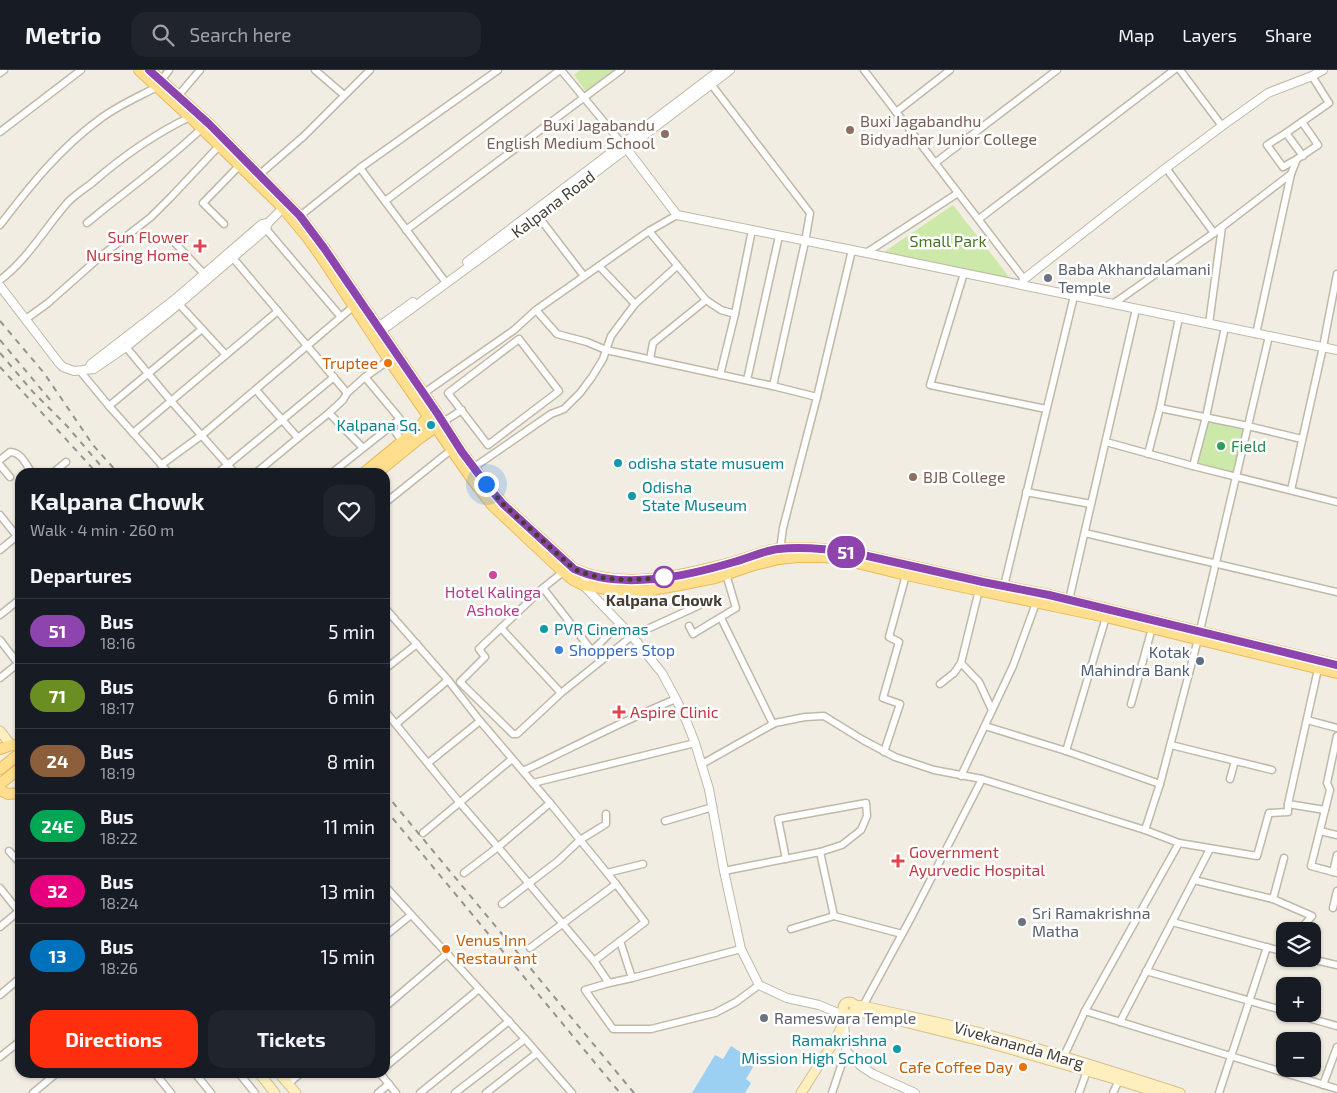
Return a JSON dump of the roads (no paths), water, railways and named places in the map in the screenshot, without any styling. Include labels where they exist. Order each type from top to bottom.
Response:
[{"type":"main road","points":[[144,71],[282,208],[311,243],[354,306],[376,332],[389,360],[420,396],[418,434]]},
{"type":"main road","points":[[159,84],[178,96],[209,124],[300,216],[324,248],[376,332],[439,425],[503,504],[585,580],[620,591],[680,586],[726,574],[779,554],[822,549],[854,553],[1069,600],[1337,673]]},
{"type":"main road","points":[[382,468],[418,434],[433,415]]},
{"type":"main road","points":[[370,468],[402,442],[439,425]]},
{"type":"main road","points":[[439,425],[444,440],[492,505],[573,580],[598,577],[635,580],[669,577],[695,572],[764,552],[798,557],[826,557],[1152,628],[1267,648],[1337,665]]},
{"type":"main road","points":[[418,434],[444,440]]},
{"type":"main road","points":[[0,731],[15,744]]},
{"type":"main road","points":[[0,749],[15,746]]},
{"type":"main road","points":[[0,768],[15,749]]},
{"type":"main road","points":[[0,784],[15,772]]},
{"type":"main road","points":[[801,1093],[827,1054],[844,1016],[844,1012],[851,1014],[857,1008]]},
{"type":"main road","name":"Vivekananda Marg","points":[[857,1008],[945,1024],[1064,1056],[1176,1092]]},
{"type":"main road","name":"Vivekananda Marg","points":[[857,1008],[1119,1080],[1159,1093]]},
{"type":"main road","points":[[263,1078],[275,1093]]},
{"type":"main road","points":[[283,1078],[296,1093]]},
{"type":"street","points":[[0,73],[4,70]]},
{"type":"street","points":[[0,132],[81,70]]},
{"type":"street","points":[[0,225],[65,147],[100,118],[159,84],[169,70]]},
{"type":"street","points":[[178,96],[200,70]]},
{"type":"street","points":[[315,70],[344,96]]},
{"type":"street","points":[[260,174],[304,136],[370,70]]},
{"type":"street","points":[[300,216],[360,168],[498,70]]},
{"type":"street","points":[[384,201],[562,72],[572,70]]},
{"type":"street","points":[[406,230],[621,70]]},
{"type":"street","name":"Kalpana Road","points":[[376,332],[538,216],[720,70]]},
{"type":"street","name":"Kalpana Road","points":[[376,332],[624,146],[730,70]]},
{"type":"street","points":[[864,70],[979,219],[1024,282]]},
{"type":"street","points":[[896,112],[950,70]]},
{"type":"street","points":[[935,163],[1057,70]]},
{"type":"street","points":[[979,219],[1174,70]]},
{"type":"street","points":[[1180,70],[1222,126]]},
{"type":"street","points":[[1024,282],[1166,168],[1268,93],[1323,70]]},
{"type":"street","points":[[562,72],[624,146],[677,216]]},
{"type":"street","points":[[1302,122],[1318,145],[1300,158],[1282,167],[1267,145],[1329,103],[1312,76]]},
{"type":"street","points":[[711,84],[810,214],[773,386]]},
{"type":"street","points":[[0,280],[22,260],[69,201],[137,148],[190,117]]},
{"type":"street","points":[[87,223],[185,145],[202,128]]},
{"type":"street","points":[[1286,133],[1300,158]]},
{"type":"street","points":[[26,319],[48,303],[101,256],[151,216],[219,146]]},
{"type":"street","points":[[1256,334],[1291,174],[1300,158]]},
{"type":"street","points":[[224,224],[202,203],[239,166]]},
{"type":"street","points":[[360,168],[444,280]]},
{"type":"street","points":[[1166,168],[1214,233]]},
{"type":"street","points":[[1113,304],[1214,233],[1291,174]]},
{"type":"street","points":[[866,253],[958,193]]},
{"type":"street","points":[[0,286],[58,363],[69,369],[94,369],[126,347],[233,258],[267,226],[282,208]]},
{"type":"street","points":[[538,216],[584,276]]},
{"type":"street","points":[[420,396],[514,330],[536,310],[584,276],[649,231],[677,216],[964,273],[1024,282],[1074,296],[1337,350]]},
{"type":"street","points":[[84,370],[167,306],[262,224],[267,226],[341,317]]},
{"type":"street","points":[[1209,324],[1222,227]]},
{"type":"street","points":[[720,375],[735,314],[752,230]]},
{"type":"street","points":[[649,231],[706,300],[720,310],[735,314]]},
{"type":"street","points":[[747,380],[778,236]]},
{"type":"street","points":[[175,243],[204,274]]},
{"type":"street","points":[[779,554],[783,528],[852,250]]},
{"type":"street","points":[[233,258],[347,393]]},
{"type":"street","points":[[599,266],[635,304]]},
{"type":"street","points":[[473,468],[551,414],[564,409],[580,393],[592,377],[603,359],[611,336],[635,304],[677,266]]},
{"type":"street","points":[[964,273],[930,385],[1046,409]]},
{"type":"street","points":[[1291,490],[1323,348],[1337,274]]},
{"type":"street","points":[[1004,586],[1074,296]]},
{"type":"street","points":[[650,359],[653,343],[706,300]]},
{"type":"street","points":[[179,304],[226,355]]},
{"type":"street","points":[[161,465],[202,435],[354,306]]},
{"type":"street","points":[[1069,600],[1136,309]]},
{"type":"street","points":[[536,310],[557,334],[587,342],[606,350],[817,397]]},
{"type":"street","points":[[133,433],[278,311]]},
{"type":"street","points":[[1148,454],[1179,318]]},
{"type":"street","points":[[1193,466],[1206,417],[1225,327]]},
{"type":"street","points":[[109,406],[202,329]]},
{"type":"street","points":[[1145,830],[1171,745],[1199,635],[1269,336]]},
{"type":"street","points":[[519,339],[559,392],[488,445],[462,410],[448,392],[519,339]]},
{"type":"street","points":[[126,347],[230,468]]},
{"type":"street","points":[[261,468],[329,414],[344,400],[347,393],[389,360]]},
{"type":"street","points":[[84,370],[109,406],[164,468]]},
{"type":"street","points":[[224,468],[334,377]]},
{"type":"street","points":[[338,468],[400,419],[366,377]]},
{"type":"street","points":[[256,390],[298,438]]},
{"type":"street","points":[[1160,408],[1302,439]]},
{"type":"street","points":[[439,425],[462,410]]},
{"type":"street","points":[[329,414],[363,448]]},
{"type":"street","points":[[391,426],[402,442]]},
{"type":"street","points":[[1106,442],[1337,502]]},
{"type":"street","points":[[390,499],[451,450]]},
{"type":"street","points":[[0,460],[10,452],[15,452],[19,454],[28,468]]},
{"type":"street","points":[[59,468],[66,462]]},
{"type":"street","points":[[0,465],[10,478]]},
{"type":"street","points":[[1026,492],[1091,504]]},
{"type":"street","points":[[1,519],[15,535]]},
{"type":"street","points":[[1085,533],[1337,592]]},
{"type":"street","points":[[0,550],[15,540]]},
{"type":"street","points":[[563,572],[543,588],[479,649],[486,657],[460,682],[513,734],[517,734],[560,693],[632,636],[700,605]]},
{"type":"street","points":[[689,626],[693,634],[736,608],[726,574]]},
{"type":"street","points":[[884,752],[900,704],[883,698],[899,642],[889,637],[906,575]]},
{"type":"street","points":[[585,580],[662,673],[676,699],[695,743],[709,789],[741,949],[759,985],[787,998],[818,1005],[844,1016],[846,1051],[832,1093]]},
{"type":"street","points":[[543,588],[592,651],[620,623]]},
{"type":"street","points":[[940,684],[954,673],[961,663],[978,590]]},
{"type":"street","points":[[961,776],[1013,666],[1036,603]]},
{"type":"street","points":[[0,615],[15,604]]},
{"type":"street","points":[[390,614],[550,803],[645,922],[594,961]]},
{"type":"street","points":[[1066,751],[1106,617]]},
{"type":"street","points":[[721,618],[773,724]]},
{"type":"street","points":[[501,628],[560,693]]},
{"type":"street","points":[[1131,704],[1152,628]]},
{"type":"street","points":[[0,640],[15,659]]},
{"type":"street","points":[[390,665],[417,644]]},
{"type":"street","points":[[961,663],[979,682],[992,710]]},
{"type":"street","points":[[0,678],[15,667]]},
{"type":"street","points":[[702,764],[775,722],[824,716],[884,752],[934,770],[982,779],[1145,830],[1179,843],[1257,856],[1269,813],[1288,812],[1288,804],[1318,669]]},
{"type":"street","points":[[396,724],[448,680]]},
{"type":"street","points":[[523,771],[640,714],[676,699]]},
{"type":"street","points":[[390,717],[594,961],[609,983]]},
{"type":"street","points":[[1307,720],[1337,728]]},
{"type":"street","points":[[428,763],[480,721]]},
{"type":"street","points":[[985,726],[1066,751],[1160,784]]},
{"type":"street","points":[[1337,736],[1327,783],[1334,791],[1326,810],[1311,866],[1335,872],[1337,855]]},
{"type":"street","points":[[533,783],[695,743]]},
{"type":"street","points":[[1171,745],[1272,770]]},
{"type":"street","points":[[423,833],[512,759]]},
{"type":"street","points":[[1230,779],[1235,761]]},
{"type":"street","points":[[857,1008],[902,934],[982,779]]},
{"type":"street","points":[[464,873],[550,803]]},
{"type":"street","points":[[724,871],[786,859],[820,852],[842,845],[861,830],[867,816],[866,803],[778,819],[786,859]]},
{"type":"street","points":[[1288,804],[1326,810]]},
{"type":"street","points":[[666,821],[713,807]]},
{"type":"street","points":[[502,904],[558,861],[580,840],[606,824],[606,814]]},
{"type":"street","points":[[1320,831],[1337,835]]},
{"type":"street","points":[[1064,1056],[1085,1011],[1179,843]]},
{"type":"street","points":[[1120,1022],[1210,849]]},
{"type":"street","points":[[10,851],[15,857]]},
{"type":"street","points":[[820,852],[834,916]]},
{"type":"street","points":[[1273,899],[1284,858]]},
{"type":"street","points":[[607,873],[643,864]]},
{"type":"street","points":[[1194,880],[1273,899],[1312,916],[1307,922]]},
{"type":"street","points":[[530,948],[616,884]]},
{"type":"street","points":[[0,888],[15,907]]},
{"type":"street","points":[[390,892],[525,1039],[568,1092]]},
{"type":"street","points":[[1333,908],[1337,892]]},
{"type":"street","points":[[0,927],[15,915]]},
{"type":"street","points":[[390,932],[411,915]]},
{"type":"street","points":[[791,929],[834,916],[902,934]]},
{"type":"street","points":[[1172,922],[1276,949]]},
{"type":"street","points":[[620,941],[632,978]]},
{"type":"street","points":[[1219,1093],[1267,947]]},
{"type":"street","points":[[741,949],[585,990],[613,1029],[651,1030],[715,1013],[736,1002],[759,985]]},
{"type":"street","points":[[390,1003],[447,954]]},
{"type":"street","points":[[1321,962],[1337,966]]},
{"type":"street","points":[[1146,971],[1276,1008]]},
{"type":"street","points":[[0,995],[15,982]]},
{"type":"street","points":[[390,1063],[479,989]]},
{"type":"street","points":[[1085,1011],[1337,1089]]},
{"type":"street","points":[[420,1093],[509,1021]]},
{"type":"street","points":[[1321,1022],[1337,1026]]},
{"type":"street","points":[[455,1093],[525,1039]]},
{"type":"street","points":[[0,1057],[15,1045]]},
{"type":"street","points":[[1323,1085],[1337,1047]]},
{"type":"street","points":[[846,1051],[861,1066],[874,1074],[915,1093]]},
{"type":"street","points":[[486,1093],[537,1053]]},
{"type":"street","points":[[1079,1093],[1087,1071]]},
{"type":"street","points":[[33,1093],[51,1078]]},
{"type":"street","points":[[157,1078],[163,1093]]},
{"type":"street","points":[[158,1078],[171,1093]]},
{"type":"street","points":[[199,1078],[211,1093]]},
{"type":"street","points":[[243,1078],[255,1093]]},
{"type":"street","points":[[288,1084],[295,1078]]},
{"type":"street","points":[[384,1078],[396,1093]]},
{"type":"street","points":[[1114,1093],[1119,1080]]},
{"type":"street","points":[[378,1093],[389,1084]]},
{"type":"water","points":[[731,1046],[756,1062],[746,1079],[751,1083],[745,1093],[692,1093],[715,1055],[723,1059]]},
{"type":"railway","points":[[0,321],[44,373],[93,445],[113,468]]},
{"type":"railway","points":[[0,340],[51,401]]},
{"type":"railway","points":[[0,353],[103,468]]},
{"type":"railway","points":[[0,367],[92,468]]},
{"type":"railway","points":[[390,799],[634,1093]]},
{"type":"railway","points":[[390,815],[620,1093]]},
{"type":"place","name":"Buxi Jagabandhu Bidyadhar Junior College","points":[[850,130]]},
{"type":"place","name":"Buxi Jagabandu English Medium School","points":[[665,134]]},
{"type":"place","name":"Sun Flower Nursing Home","points":[[200,246]]},
{"type":"place","name":"Baba Akhandalamani Temple","points":[[1048,278]]},
{"type":"place","name":"Truptee","points":[[388,363]]},
{"type":"place","name":"Kalpana Sq.","points":[[431,425]]},
{"type":"place","name":"Field","points":[[1221,446]]},
{"type":"place","name":"odisha state musuem","points":[[618,463]]},
{"type":"place","name":"BJB College","points":[[913,477]]},
{"type":"place","name":"Odisha State Museum","points":[[632,496]]},
{"type":"place","name":"Hotel Kalinga Ashoke","points":[[493,575]]},
{"type":"place","name":"Kalpana Chowk","points":[[664,577]]},
{"type":"place","name":"PVR Cinemas","points":[[544,629]]},
{"type":"place","name":"Shoppers Stop","points":[[559,650]]},
{"type":"place","name":"Kotak Mahindra Bank","points":[[1200,661]]},
{"type":"place","name":"Aspire Clinic","points":[[619,712]]},
{"type":"place","name":"Government Ayurvedic Hospital","points":[[898,861]]},
{"type":"place","name":"Sri Ramakrishna Matha","points":[[1022,922]]},
{"type":"place","name":"Venus Inn Restaurant","points":[[446,949]]},
{"type":"place","name":"Rameswara Temple","points":[[764,1018]]},
{"type":"place","name":"Ramakrishna Mission High School","points":[[897,1049]]},
{"type":"place","name":"Cafe Coffee Day","points":[[1023,1067]]},
{"type":"park label","name":"Small Park","points":[[948,241]]}]
